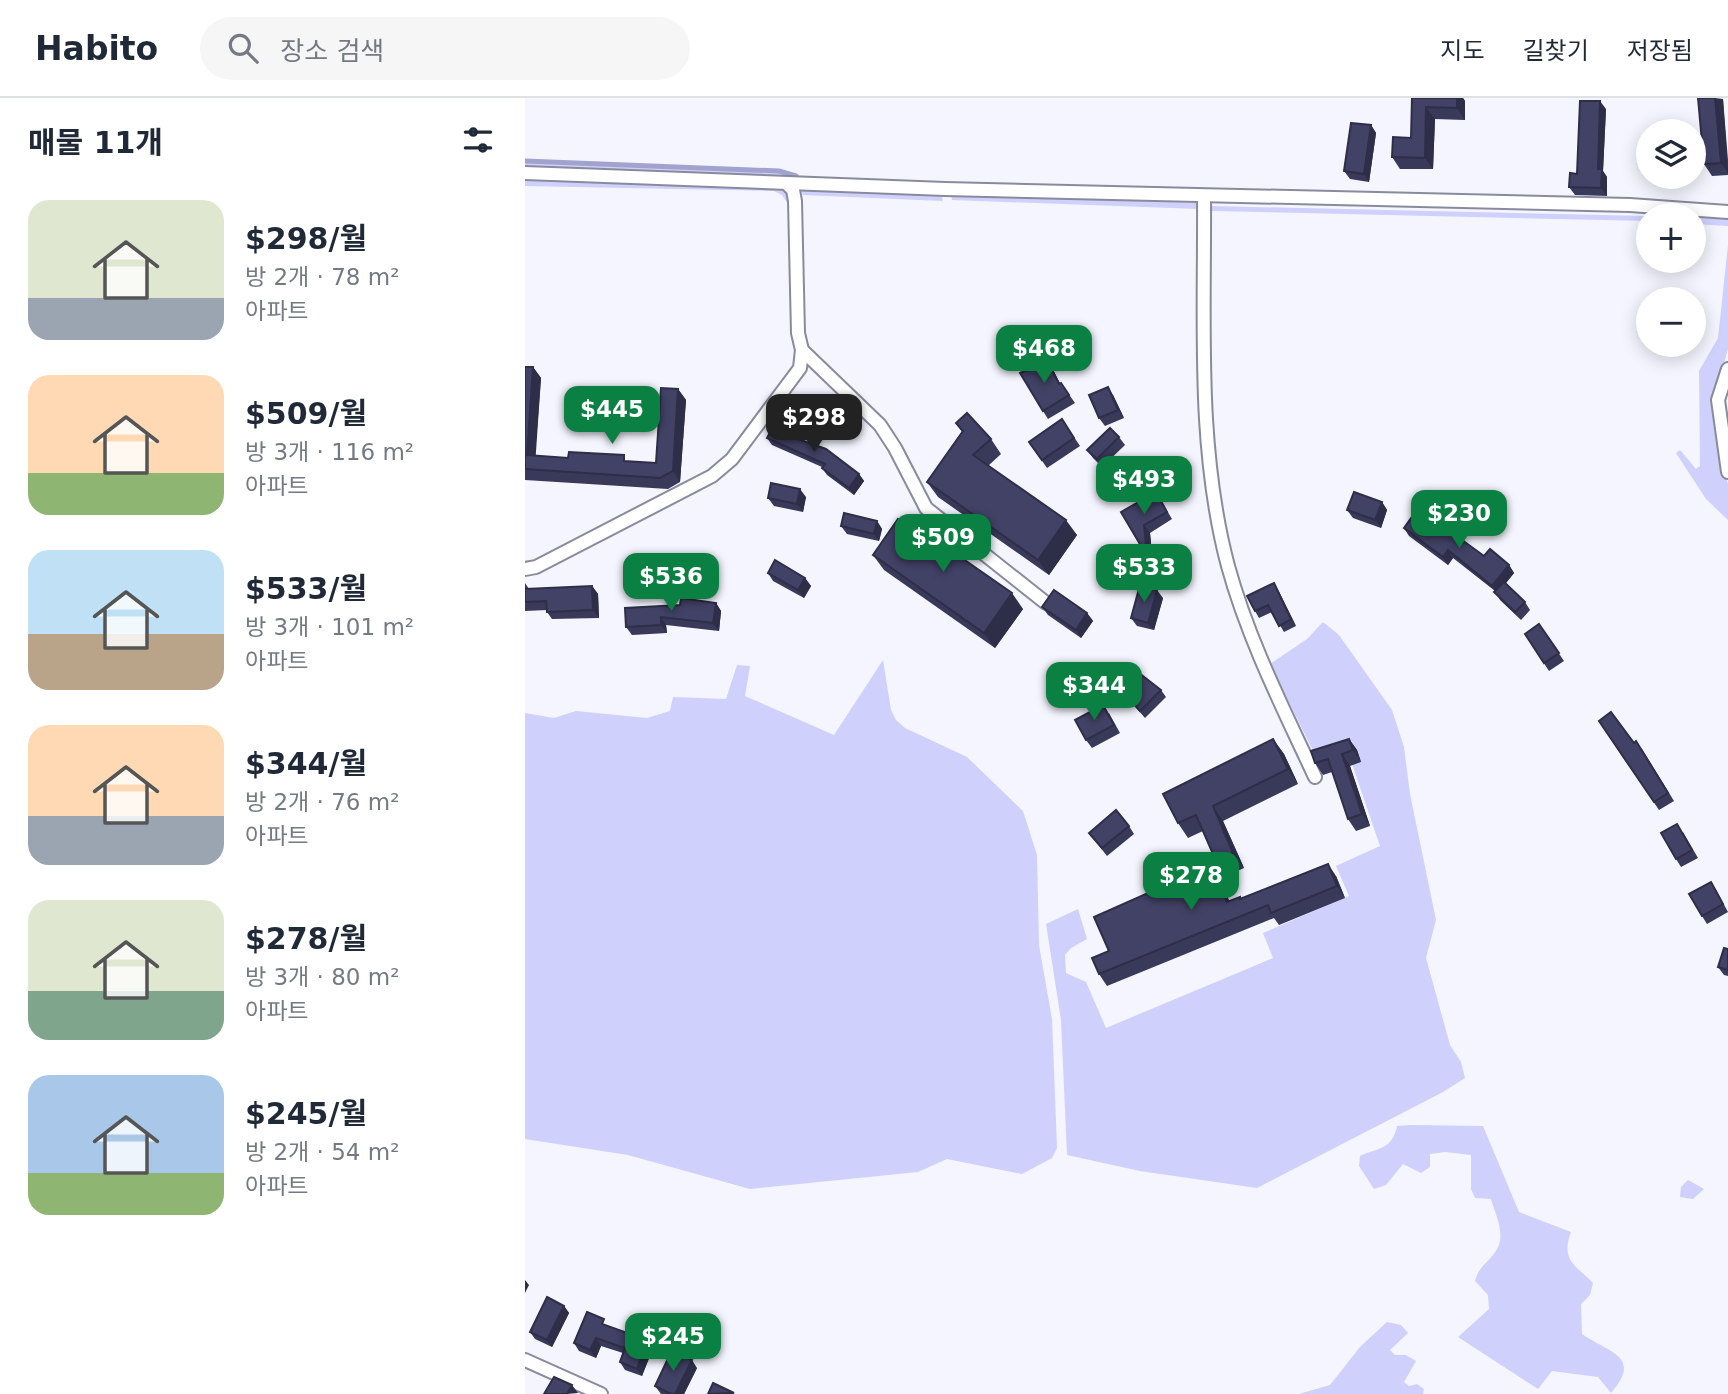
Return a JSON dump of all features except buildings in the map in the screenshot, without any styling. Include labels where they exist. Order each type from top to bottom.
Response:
[{"type":"street","points":[[525,173],[1204,196],[1630,205],[1728,212]]},
{"type":"street","points":[[525,569],[558,556],[712,476],[731,459],[800,368],[802,350],[798,333],[795,201],[793,190],[786,183]]},
{"type":"street","points":[[1204,196],[1208,456],[1215,509],[1228,566],[1246,624],[1315,777]]},
{"type":"street","points":[[802,350],[880,425],[926,508],[1046,603]]},
{"type":"street","points":[[1728,369],[1718,400],[1728,472]]},
{"type":"street","points":[[525,1360],[601,1394]]},
{"type":"shaded area","points":[[525,163],[779,173],[795,178],[525,169]]},
{"type":"shaded area","points":[[525,178],[780,187],[789,196],[791,209],[782,195],[774,191],[525,186]]},
{"type":"shaded area","points":[[801,189],[941,194],[943,201],[803,195]]},
{"type":"shaded area","points":[[951,194],[1200,203],[1199,209],[952,200]]},
{"type":"shaded area","points":[[1212,206],[1636,216],[1636,221],[1212,211]]},
{"type":"shaded area","points":[[1706,217],[1728,218],[1728,226],[1706,225]]},
{"type":"shaded area","points":[[1728,245],[1728,349],[1713,403],[1718,453],[1728,484],[1728,520],[1706,499],[1676,453],[1680,450],[1696,469],[1700,466],[1699,371],[1718,338]]},
{"type":"shaded area","points":[[1323,622],[1339,635],[1392,710],[1404,747],[1410,794],[1436,920],[1426,958],[1450,1045],[1461,1062],[1465,1078],[1257,1188],[1140,1171],[1067,1155],[1061,1020],[1046,924],[1078,909],[1087,939],[1071,948],[1065,955],[1066,973],[1086,982],[1106,1028],[1273,958],[1263,933],[1349,896],[1336,866],[1380,846],[1348,752],[1318,761],[1270,664],[1307,639]]},
{"type":"shaded area","points":[[883,660],[891,710],[896,720],[905,728],[967,757],[1023,811],[1037,855],[1039,945],[1052,1019],[1057,1148],[1052,1158],[1022,1174],[947,1159],[918,1172],[750,1189],[628,1155],[525,1139],[525,713],[554,718],[576,711],[647,718],[670,711],[673,697],[726,699],[737,665],[750,666],[745,696],[834,735]]},
{"type":"shaded area","points":[[1397,1126],[1483,1126],[1519,1212],[1571,1232],[1568,1242],[1569,1256],[1593,1283],[1590,1295],[1581,1304],[1582,1334],[1611,1351],[1623,1363],[1624,1371],[1620,1381],[1611,1393],[1598,1377],[1552,1371],[1538,1389],[1458,1337],[1489,1309],[1488,1295],[1475,1281],[1499,1243],[1499,1224],[1491,1199],[1475,1198],[1471,1189],[1471,1155],[1445,1152],[1430,1154],[1430,1167],[1421,1173],[1403,1164],[1386,1185],[1374,1189],[1359,1166],[1360,1156],[1388,1144]]},
{"type":"shaded area","points":[[1688,1180],[1704,1189],[1693,1199],[1680,1197],[1681,1187]]},
{"type":"shaded area","points":[[1387,1322],[1401,1325],[1408,1333],[1390,1350],[1395,1355],[1406,1355],[1416,1361],[1404,1382],[1409,1386],[1417,1384],[1424,1389],[1423,1394],[1299,1394],[1330,1385],[1360,1347]]},
{"type":"waterway","points":[[525,161],[779,171],[796,176]]}]
